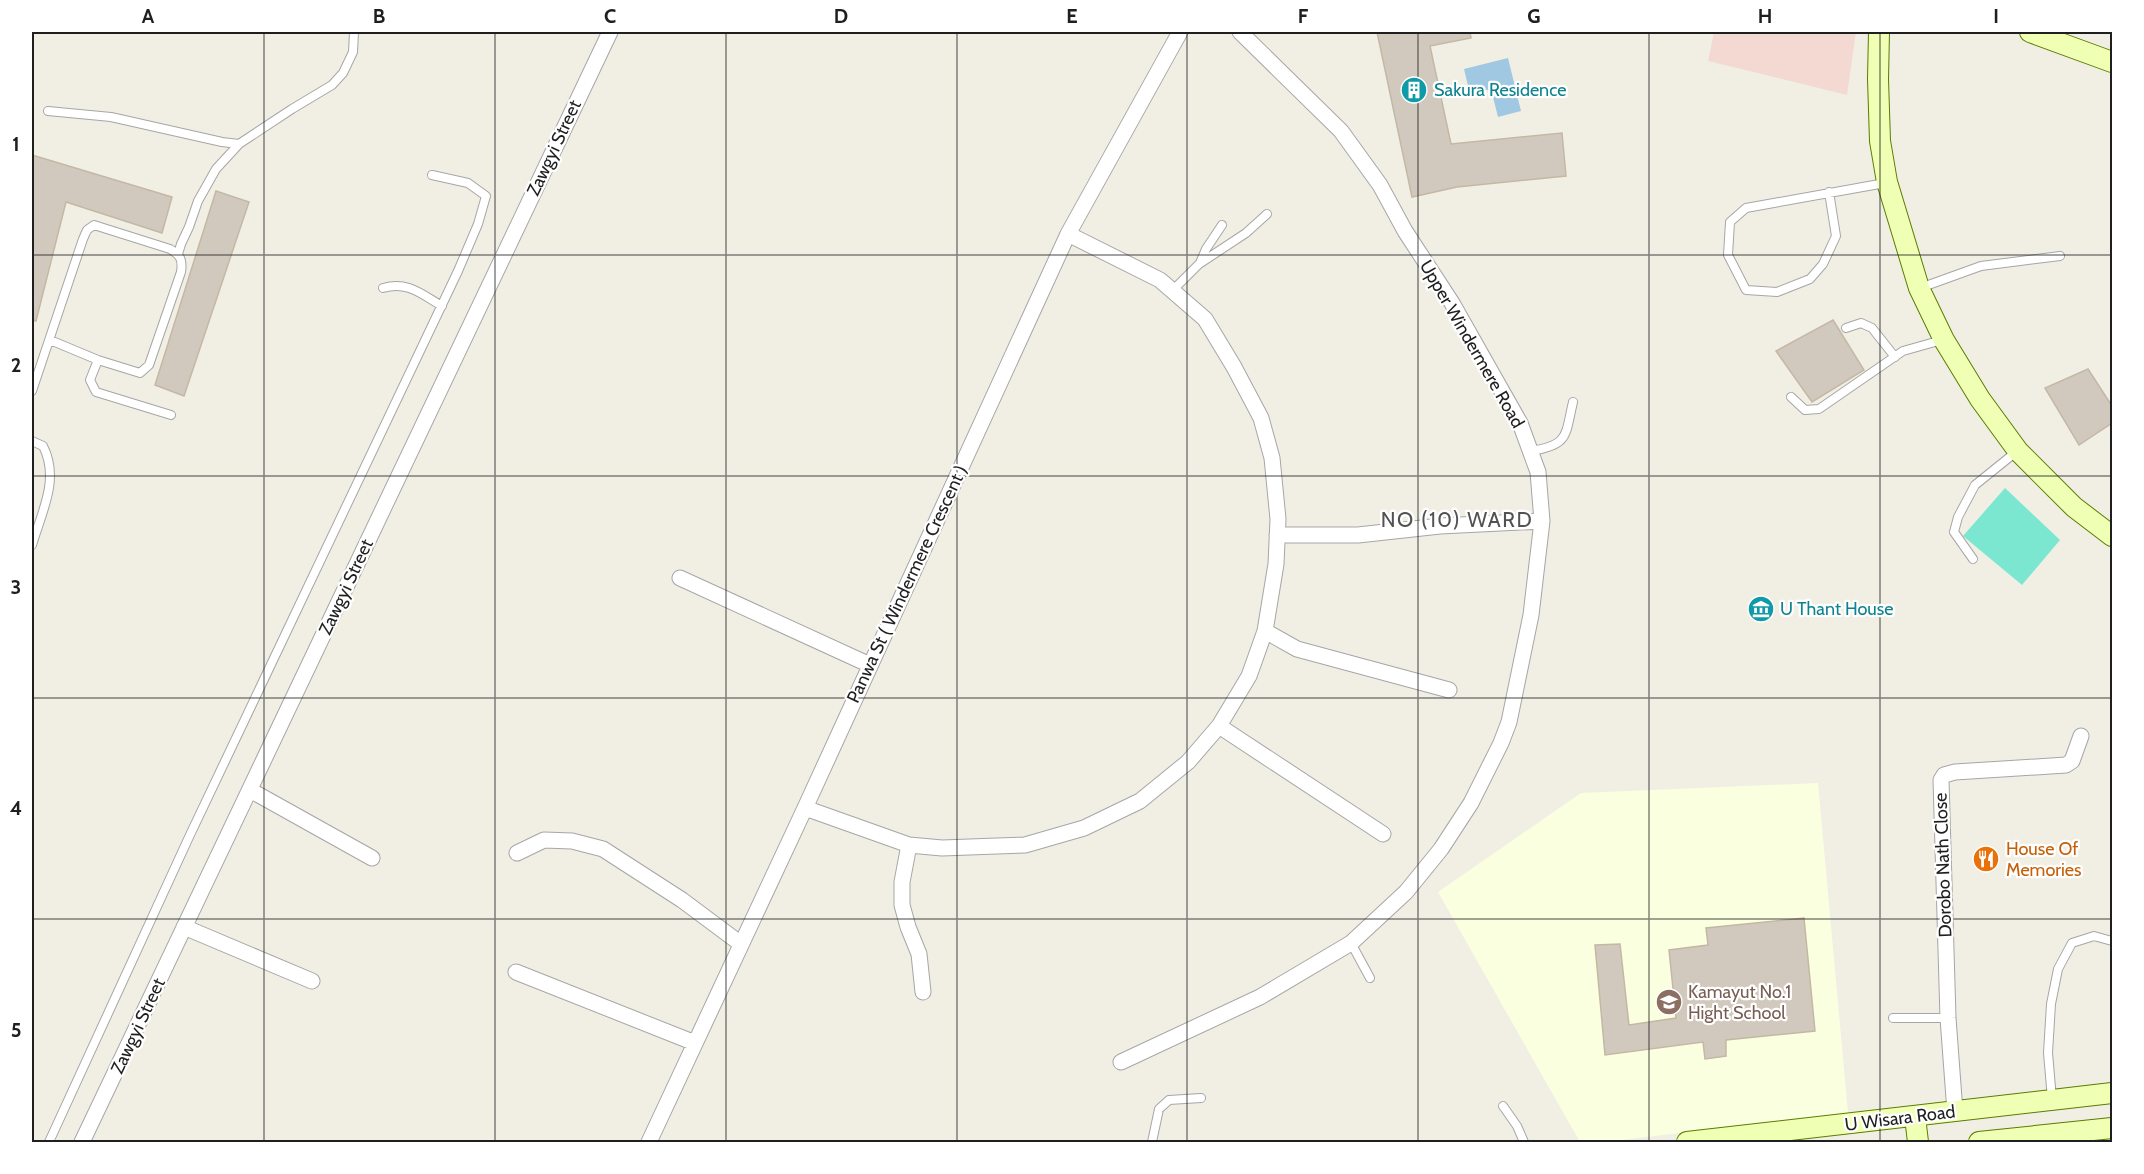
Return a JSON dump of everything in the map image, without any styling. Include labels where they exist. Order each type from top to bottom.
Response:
[{"type":"main road","points":[[1879,32],[1880,141],[1887,182],[1919,288],[1944,340],[1980,399],[2018,451],[2074,507],[2112,536]]},
{"type":"main road","points":[[2030,32],[2112,62]]},
{"type":"main road","name":"U Wisara Road","points":[[1687,1143],[1730,1140],[2112,1093]]},
{"type":"main road","points":[[2083,1097],[2086,1131]]},
{"type":"main road","points":[[1915,1117],[1918,1143]]},
{"type":"main road","points":[[1978,1143],[2112,1128]]},
{"type":"street","name":"Zawgyi Street","points":[[82,1143],[610,32]]},
{"type":"street","name":"Panwa St ( Windermere Crescent )","points":[[649,1143],[1068,234],[1180,32]]},
{"type":"street","name":"Upper Windermere Road","points":[[1121,1062],[1260,997],[1351,943],[1406,892],[1440,849],[1471,803],[1509,722],[1531,615],[1542,521],[1538,472],[1520,423],[1452,303],[1405,231],[1373,176],[1341,130],[1240,32]]},
{"type":"street","points":[[805,808],[909,845],[942,848],[1024,845],[1084,828],[1140,801],[1188,762],[1219,726],[1249,676],[1265,631],[1276,564],[1277,535],[1272,458],[1261,418],[1205,319],[1160,279],[1068,234]]},
{"type":"street","points":[[1277,535],[1358,535],[1440,526],[1542,521]]},
{"type":"street","points":[[680,578],[870,665]]},
{"type":"street","points":[[1265,631],[1297,649],[1449,690]]},
{"type":"street","points":[[1219,726],[1383,834]]},
{"type":"street","name":"Dorobo Nath Close","points":[[1955,1112],[1948,1018],[1941,780],[1948,773],[1955,772],[2066,765],[2072,761],[2081,736]]},
{"type":"street","points":[[250,790],[372,858]]},
{"type":"street","points":[[517,853],[544,840],[572,841],[603,849],[682,900],[741,944]]},
{"type":"street","points":[[909,845],[902,882],[902,905],[908,927],[920,954],[922,992]]},
{"type":"street","points":[[184,927],[312,981]]},
{"type":"street","points":[[516,972],[695,1043]]},
{"type":"lane","points":[[178,254],[198,201],[216,169],[238,144],[332,85],[343,73],[353,52],[354,32]]},
{"type":"lane","points":[[48,111],[111,117],[238,144]]},
{"type":"lane","points":[[49,1143],[189,837],[442,306],[478,224],[486,196],[468,183],[432,175]]},
{"type":"lane","points":[[1829,192],[1836,236],[1823,264],[1810,279],[1777,292],[1746,290],[1728,255],[1730,222],[1746,208],[1829,192],[1887,182]]},
{"type":"lane","points":[[1173,290],[1199,264],[1246,233],[1268,214]]},
{"type":"lane","points":[[32,391],[82,239],[87,230],[94,225],[170,249],[178,254],[182,261],[181,272],[149,365],[140,373],[98,360],[50,340]]},
{"type":"lane","points":[[1199,264],[1222,225]]},
{"type":"lane","points":[[1919,288],[1981,266],[2060,256]]},
{"type":"lane","points":[[383,288],[395,284],[404,285],[442,306]]},
{"type":"lane","points":[[1846,328],[1861,323],[1872,328],[1895,357]]},
{"type":"lane","points":[[1791,397],[1805,410],[1819,409],[1903,351],[1944,340]]},
{"type":"lane","points":[[98,360],[90,380],[96,392],[171,415]]},
{"type":"lane","points":[[1531,451],[1551,448],[1561,440],[1566,434],[1573,402]]},
{"type":"lane","points":[[32,441],[42,446],[48,456],[52,474],[32,545]]},
{"type":"lane","points":[[1973,559],[1953,532],[1958,517],[1975,485],[2018,451]]},
{"type":"lane","points":[[2053,1100],[2048,1053],[2052,1004],[2058,969],[2072,943],[2094,936],[2112,941]]},
{"type":"lane","points":[[1351,943],[1370,978]]},
{"type":"lane","points":[[1893,1018],[1948,1018]]},
{"type":"lane","points":[[1152,1143],[1159,1109],[1168,1100],[1201,1098]]},
{"type":"lane","points":[[1503,1106],[1517,1126],[1524,1143]]},
{"type":"shaded area","points":[[1714,32],[1856,32],[1847,95],[1708,61]]},
{"type":"shaded area","points":[[1508,58],[1521,111],[1498,117],[1491,89],[1470,94],[1464,69]]},
{"type":"shaded area","points":[[2005,488],[2060,540],[2022,585],[1963,536]]},
{"type":"shaded area","name":"Kamayut No.1 Hight School","points":[[1818,783],[1848,1113],[1605,1142],[1580,1142],[1438,892],[1581,793]]},
{"type":"building","name":"Sakura Residence","points":[[1377,32],[1470,32],[1471,38],[1430,46],[1451,144],[1562,133],[1566,176],[1457,187],[1412,197]]},
{"type":"building","points":[[32,155],[172,197],[162,233],[66,202],[36,321],[32,320]]},
{"type":"building","points":[[216,191],[249,202],[184,396],[155,385]]},
{"type":"building","points":[[1833,320],[1864,370],[1812,402],[1776,351]]},
{"type":"building","points":[[2088,369],[2112,406],[2112,423],[2079,445],[2045,388]]},
{"type":"building","points":[[1804,918],[1815,1031],[1726,1040],[1726,1056],[1705,1059],[1703,1042],[1605,1055],[1595,945],[1620,944],[1629,1025],[1676,1018],[1669,950],[1708,945],[1706,928]]},
{"type":"place","name":"Sakura Residence","points":[[1414,90]]},
{"type":"place","name":"U Thant House","points":[[1761,609]]},
{"type":"place","name":"House Of Memories","points":[[1986,859]]},
{"type":"place","name":"Kamayut No.1 Hight School","points":[[1669,1002]]},
{"type":"district","name":"NO (10) WARD","points":[[1457,519]]}]
